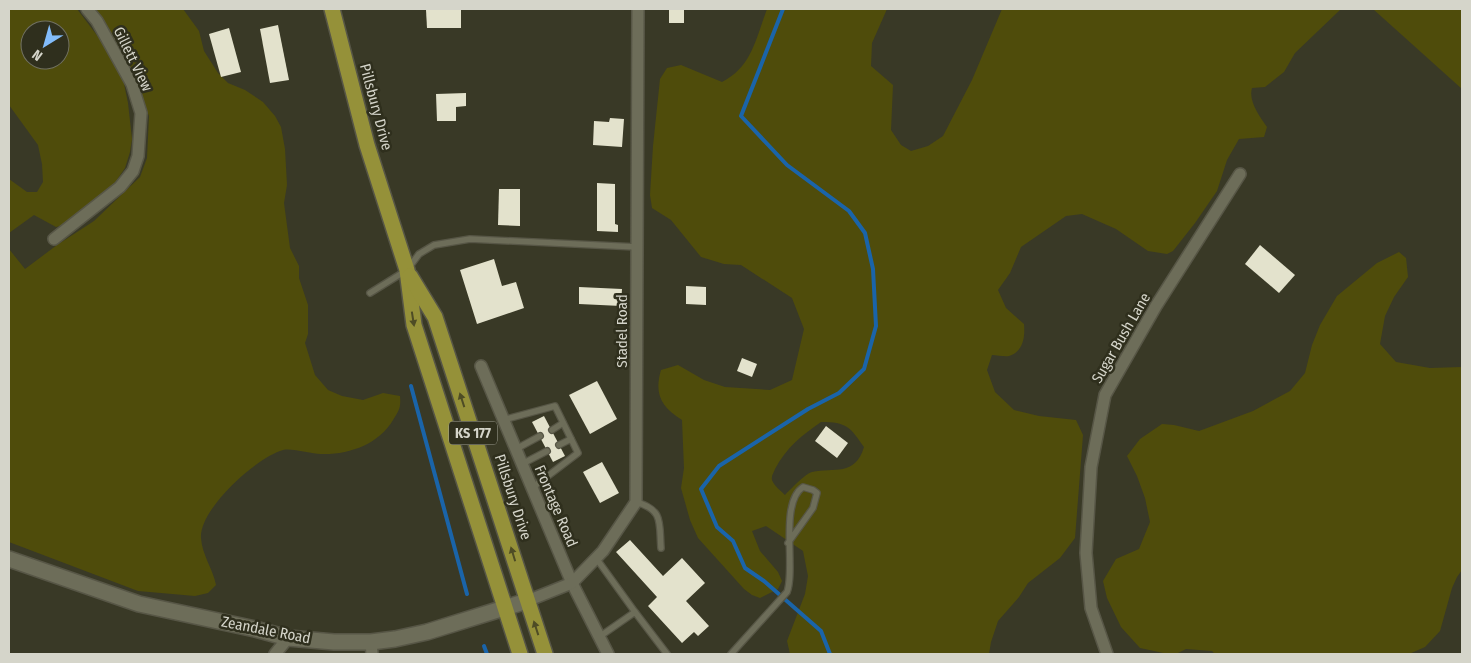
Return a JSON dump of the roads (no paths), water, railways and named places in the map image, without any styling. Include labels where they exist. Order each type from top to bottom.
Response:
[{"type":"highway","name":"Pillsbury Drive","points":[[332,9],[367,145],[407,270],[414,325],[520,654]]},
{"type":"highway","name":"Pillsbury Drive","points":[[407,270],[435,317],[545,654]]},
{"type":"main road","name":"Zeandale Road","points":[[9,559],[138,604],[288,638],[345,643],[371,648],[395,639],[426,632],[528,601]]},
{"type":"street","name":"Gillett View","points":[[54,239],[120,187],[133,171],[138,156],[141,113],[132,84],[97,21],[86,9]]},
{"type":"street","name":"Stadel Road","points":[[636,502],[638,9]]},
{"type":"street","name":"Sugar Bush Lane","points":[[1107,654],[1091,608],[1086,553],[1091,467],[1106,394],[1156,306],[1240,174]]},
{"type":"street","name":"Frontage Road","points":[[480,366],[572,583],[608,654]]},
{"type":"street","points":[[528,601],[572,583],[603,551],[636,502]]},
{"type":"street","points":[[275,654],[288,638]]},
{"type":"lane","points":[[370,293],[407,270],[419,254],[434,245],[470,239],[637,247]]},
{"type":"lane","points":[[503,420],[555,406],[578,454],[532,488]]},
{"type":"lane","points":[[552,430],[563,423]]},
{"type":"lane","points":[[516,449],[540,436]]},
{"type":"lane","points":[[559,445],[570,439]]},
{"type":"lane","points":[[522,464],[547,451]]},
{"type":"lane","points":[[732,654],[787,592],[790,584],[788,543],[790,519],[798,490],[803,487],[813,490],[817,493],[813,508],[788,543]]},
{"type":"lane","points":[[636,502],[649,506],[659,518],[661,548]]},
{"type":"lane","points":[[596,558],[667,654]]},
{"type":"lane","points":[[599,637],[635,612]]},
{"type":"waterway","points":[[783,9],[741,116],[787,165],[849,211],[865,233],[873,269],[876,326],[864,369],[839,393],[808,409],[719,466],[701,489],[717,527],[733,541],[745,568],[764,581],[821,631],[830,654]]},
{"type":"waterway","points":[[411,386],[467,594]]},
{"type":"waterway","points":[[484,646],[487,654]]}]
